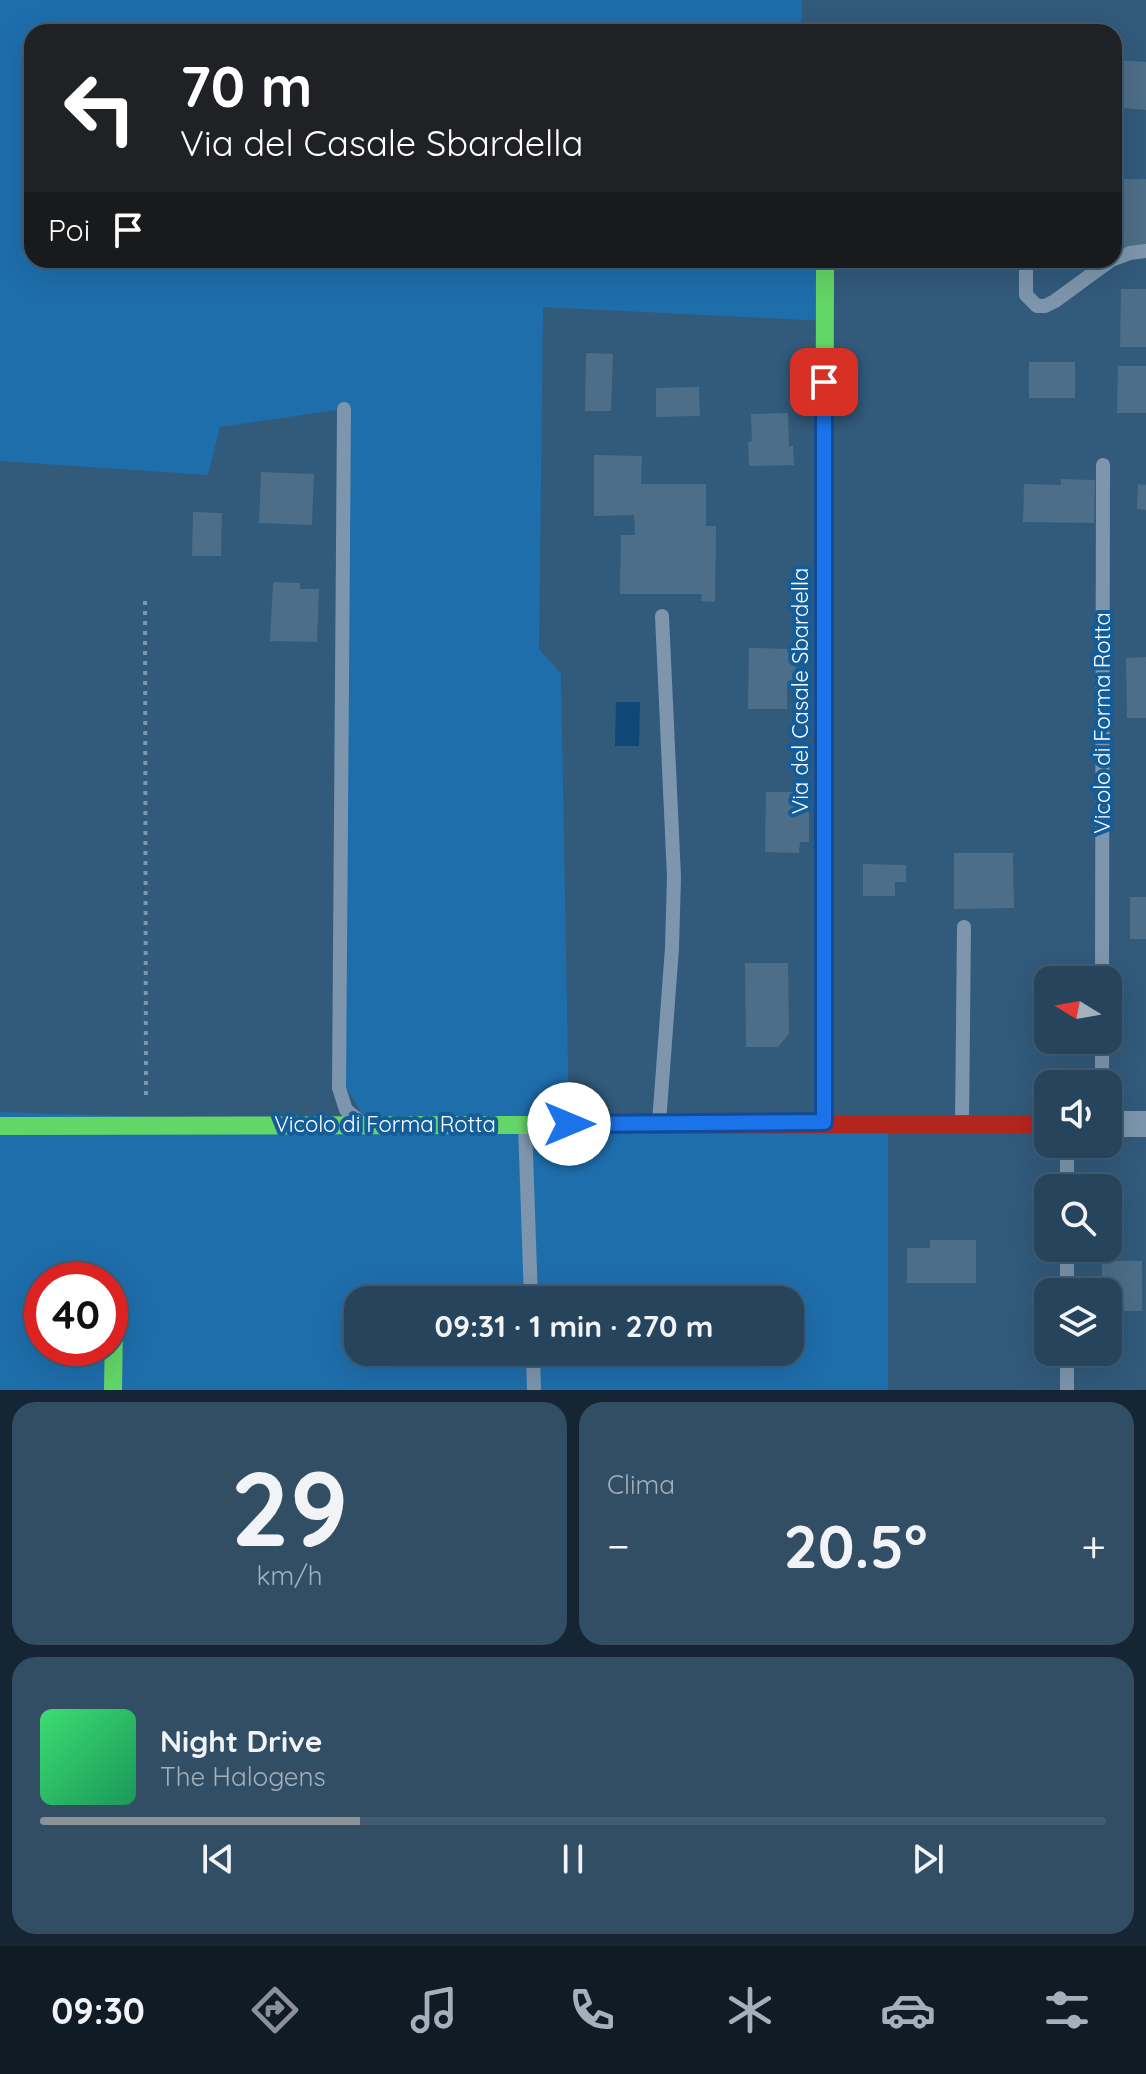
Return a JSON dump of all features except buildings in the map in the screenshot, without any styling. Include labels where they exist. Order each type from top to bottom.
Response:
[{"type":"street","name":"Via del Casale Sbardella","points":[[824,1122],[825,268]]},
{"type":"street","name":"Vicolo di Forma Rotta","points":[[0,1126],[1034,1124]]},
{"type":"street","points":[[1122,1124],[1146,1124]]},
{"type":"street","points":[[113,1366],[113,1390]]},
{"type":"lane","points":[[1122,256],[1146,251]]},
{"type":"lane","points":[[1026,268],[1026,295],[1037,306],[1045,306],[1101,268]]},
{"type":"lane","points":[[344,409],[339,1088],[349,1115],[368,1124]]},
{"type":"lane","name":"Vicolo di Forma Rotta","points":[[1102,966],[1103,465]]},
{"type":"lane","points":[[659,1123],[674,895],[662,616]]},
{"type":"lane","points":[[962,1123],[964,927]]},
{"type":"lane","points":[[525,1124],[531,1286]]},
{"type":"lane","points":[[533,1366],[534,1390]]},
{"type":"lane","points":[[1067,1366],[1067,1390]]},
{"type":"path","points":[[145,601],[146,1126]]},
{"type":"shaded area","points":[[0,0],[802,0],[801,23],[783,24],[24,24],[24,268],[825,268],[825,321],[543,307],[539,649],[561,674],[569,1123],[888,1123],[888,1390],[0,1390],[0,1112],[368,1124],[339,1075],[343,409],[220,427],[208,475],[0,461]]},
{"type":"shaded area","points":[[616,702],[640,702],[639,746],[615,746]]},
{"type":"traffic: fast","points":[[824,714],[825,268]]},
{"type":"traffic: fast","points":[[0,1126],[545,1125]]},
{"type":"traffic: fast","points":[[113,1366],[113,1390]]},
{"type":"traffic: slow","points":[[824,714],[824,1122]]},
{"type":"traffic: jam","points":[[545,1125],[1034,1124]]},
{"type":"route","points":[[569,1124],[824,1122],[824,382]]}]
